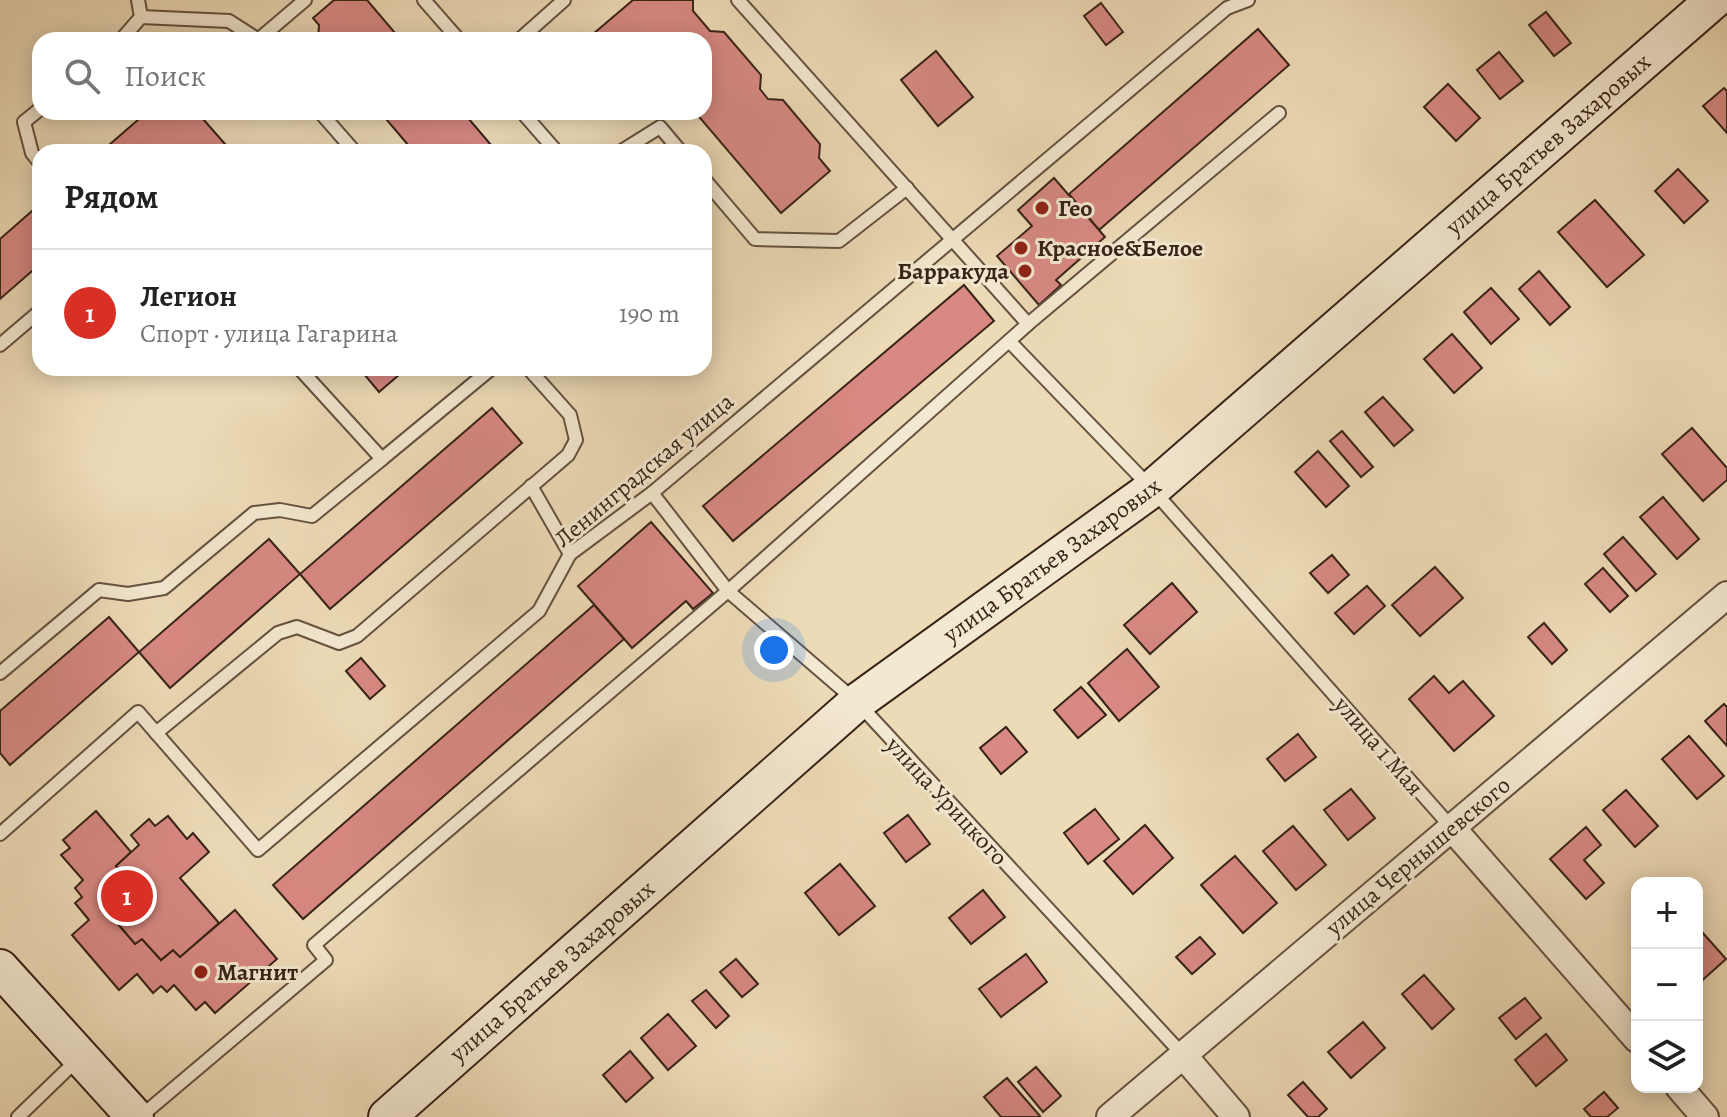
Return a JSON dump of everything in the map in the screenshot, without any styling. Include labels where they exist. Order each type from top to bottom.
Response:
[{"type":"main road","name":"улица Братьев Захаровых","points":[[387,1117],[857,702],[1152,489],[1714,0]]},
{"type":"main road","points":[[0,968],[138,1117]]},
{"type":"street","name":"улица Чернышевского","points":[[1110,1117],[1727,595]]},
{"type":"street","name":"улица 1 Мая","points":[[1452,828],[1631,1032]]},
{"type":"street","name":"улица Урицкого","points":[[1183,1055],[1236,1117]]},
{"type":"street","points":[[1684,1093],[1705,1117]]},
{"type":"lane","points":[[138,0],[141,17]]},
{"type":"lane","points":[[266,32],[305,0]]},
{"type":"lane","points":[[424,0],[452,32]]},
{"type":"lane","points":[[528,32],[564,0]]},
{"type":"lane","points":[[738,0],[1028,324]]},
{"type":"lane","name":"Ленинградская улица","points":[[0,834],[138,712],[258,850],[539,611],[570,554],[652,493],[1227,8],[1248,0]]},
{"type":"lane","points":[[141,17],[229,21],[246,32]]},
{"type":"lane","points":[[128,32],[141,17]]},
{"type":"lane","points":[[138,1117],[326,960],[314,945],[728,591],[1028,324],[1279,113]]},
{"type":"lane","points":[[32,116],[24,122],[32,153]]},
{"type":"lane","points":[[327,120],[348,144]]},
{"type":"lane","points":[[529,120],[550,144]]},
{"type":"lane","points":[[633,144],[660,127],[674,144]]},
{"type":"lane","points":[[712,188],[755,239],[839,241],[907,188]]},
{"type":"lane","points":[[0,345],[32,318]]},
{"type":"lane","name":"улица 1 Мая","points":[[1009,341],[1152,489],[1452,828]]},
{"type":"lane","points":[[306,376],[382,459]]},
{"type":"lane","points":[[0,673],[99,590],[128,594],[164,588],[254,513],[280,510],[312,516],[482,376]]},
{"type":"lane","points":[[156,733],[278,633],[297,627],[339,643],[357,636],[568,455],[576,440],[570,415],[535,376]]},
{"type":"lane","points":[[531,486],[570,554]]},
{"type":"lane","name":"улица Урицкого","points":[[652,493],[728,591],[857,702],[1183,1055]]},
{"type":"lane","points":[[18,1117],[81,1057]]},
{"type":"building","points":[[334,0],[367,0],[394,32],[319,32],[319,25],[313,18]]},
{"type":"building","points":[[633,0],[693,0],[693,11],[710,31],[724,32],[761,75],[760,89],[768,99],[783,100],[820,144],[819,158],[830,171],[781,213],[702,120],[712,120],[712,32],[595,32]]},
{"type":"building","points":[[1101,3],[1123,32],[1106,45],[1084,16]]},
{"type":"building","points":[[1546,12],[1571,43],[1554,56],[1529,25]]},
{"type":"building","points":[[1258,29],[1289,65],[1099,230],[1069,194]]},
{"type":"building","points":[[936,51],[973,97],[938,126],[901,80]]},
{"type":"building","points":[[1499,52],[1523,81],[1500,99],[1477,70]]},
{"type":"building","points":[[1448,84],[1480,118],[1456,141],[1424,107]]},
{"type":"building","points":[[1724,88],[1727,91],[1727,133],[1703,106]]},
{"type":"building","points":[[138,120],[204,120],[225,144],[110,144]]},
{"type":"building","points":[[387,120],[470,120],[490,144],[407,144]]},
{"type":"building","points":[[1678,169],[1708,201],[1684,223],[1655,191]]},
{"type":"building","points":[[1054,178],[1105,237],[1056,280],[1061,285],[1039,305],[997,256],[1032,226],[1018,210]]},
{"type":"building","points":[[1595,200],[1644,255],[1607,287],[1558,232]]},
{"type":"building","points":[[32,211],[32,271],[0,299],[0,239]]},
{"type":"building","points":[[1539,271],[1570,307],[1550,325],[1519,289]]},
{"type":"building","points":[[964,285],[994,321],[733,541],[703,506]]},
{"type":"building","points":[[1491,288],[1519,319],[1491,344],[1464,312]]},
{"type":"building","points":[[1452,334],[1482,368],[1454,393],[1424,359]]},
{"type":"building","points":[[366,376],[398,376],[379,392]]},
{"type":"building","points":[[1383,397],[1413,430],[1394,446],[1365,412]]},
{"type":"building","points":[[492,408],[522,443],[330,609],[300,574]]},
{"type":"building","points":[[1692,428],[1727,468],[1727,480],[1703,501],[1662,454]]},
{"type":"building","points":[[1342,431],[1373,467],[1361,477],[1330,441]]},
{"type":"building","points":[[1318,451],[1349,486],[1326,507],[1295,472]]},
{"type":"building","points":[[1663,497],[1699,539],[1677,559],[1640,517]]},
{"type":"building","points":[[651,522],[713,593],[693,609],[686,601],[632,648],[578,586]]},
{"type":"building","points":[[1623,537],[1656,574],[1636,591],[1604,554]]},
{"type":"building","points":[[269,539],[300,574],[170,688],[139,652]]},
{"type":"building","points":[[1332,555],[1349,575],[1328,593],[1310,573]]},
{"type":"building","points":[[1435,567],[1463,598],[1420,636],[1392,605]]},
{"type":"building","points":[[1603,568],[1628,596],[1610,612],[1585,584]]},
{"type":"building","points":[[1172,583],[1197,612],[1150,654],[1124,625]]},
{"type":"building","points":[[1367,586],[1385,606],[1354,634],[1335,613]]},
{"type":"building","points":[[594,605],[624,639],[303,919],[273,885]]},
{"type":"building","points":[[109,617],[139,652],[10,765],[0,753],[0,711]]},
{"type":"building","points":[[1544,623],[1567,650],[1552,664],[1528,637]]},
{"type":"building","points":[[1127,649],[1159,687],[1119,721],[1088,683]]},
{"type":"building","points":[[361,658],[385,686],[370,699],[346,671]]},
{"type":"building","points":[[1434,676],[1449,693],[1463,681],[1494,716],[1454,751],[1409,699]]},
{"type":"building","points":[[1081,687],[1106,715],[1078,738],[1054,710]]},
{"type":"building","points":[[1724,704],[1727,707],[1727,746],[1705,721]]},
{"type":"building","points":[[1006,727],[1027,752],[1001,774],[980,748]]},
{"type":"building","points":[[1298,734],[1316,757],[1285,781],[1267,759]]},
{"type":"building","points":[[1689,736],[1724,776],[1697,799],[1662,759]]},
{"type":"building","points":[[1351,789],[1375,818],[1348,840],[1324,810]]},
{"type":"building","points":[[1626,790],[1658,826],[1635,847],[1603,810]]},
{"type":"building","points":[[1095,809],[1119,839],[1088,864],[1064,833]]},
{"type":"building","points":[[96,811],[131,852],[116,866],[134,886],[140,881],[152,896],[119,925],[135,944],[142,939],[161,960],[173,950],[180,957],[235,910],[277,959],[215,1013],[205,1002],[196,1010],[174,985],[167,992],[161,986],[153,993],[137,974],[119,990],[72,935],[89,920],[75,903],[82,897],[75,888],[83,880],[61,855],[70,848],[63,840]]},
{"type":"building","points":[[908,815],[930,844],[906,862],[884,833]]},
{"type":"building","points":[[168,816],[187,839],[193,833],[209,852],[180,878],[219,923],[180,957],[173,950],[161,960],[142,939],[135,944],[119,925],[152,896],[140,881],[134,886],[116,866],[139,845],[131,835],[149,819],[155,826]]},
{"type":"building","points":[[1145,825],[1173,858],[1133,894],[1104,861]]},
{"type":"building","points":[[1293,826],[1326,865],[1296,890],[1263,851]]},
{"type":"building","points":[[1586,827],[1601,845],[1584,860],[1604,883],[1586,899],[1550,859]]},
{"type":"building","points":[[1235,856],[1277,903],[1243,933],[1201,885]]},
{"type":"building","points":[[840,864],[875,906],[839,935],[805,893]]},
{"type":"building","points":[[983,890],[1005,917],[971,944],[949,918]]},
{"type":"building","points":[[1703,933],[1726,959],[1703,980]]},
{"type":"building","points":[[1200,937],[1215,954],[1192,974],[1176,957]]},
{"type":"building","points":[[1026,954],[1047,982],[1001,1017],[979,989]]},
{"type":"building","points":[[736,959],[758,984],[742,997],[720,972]]},
{"type":"building","points":[[1424,975],[1454,1009],[1432,1029],[1402,994]]},
{"type":"building","points":[[706,990],[729,1016],[716,1028],[692,1001]]},
{"type":"building","points":[[1525,998],[1541,1018],[1516,1039],[1499,1018]]},
{"type":"building","points":[[668,1014],[696,1046],[668,1070],[641,1038]]},
{"type":"building","points":[[1363,1022],[1385,1048],[1351,1078],[1328,1052]]},
{"type":"building","points":[[1546,1034],[1567,1060],[1536,1086],[1515,1060]]},
{"type":"building","points":[[630,1051],[653,1078],[626,1102],[603,1075]]},
{"type":"building","points":[[1036,1067],[1061,1096],[1043,1112],[1018,1082]]},
{"type":"building","points":[[1007,1078],[1040,1116],[1001,1117],[984,1097]]},
{"type":"building","points":[[1303,1082],[1327,1109],[1318,1117],[1308,1117],[1288,1095]]},
{"type":"building","points":[[1604,1092],[1618,1108],[1607,1117],[1591,1117],[1584,1109]]},
{"type":"place","name":"Гео","points":[[1042,208]]},
{"type":"place","name":"Красное&Белое","points":[[1021,248]]},
{"type":"place","name":"Барракуда","points":[[1025,271]]},
{"type":"place","name":"Легион","points":[[127,896]]},
{"type":"place","name":"Магнит","points":[[201,972]]}]
